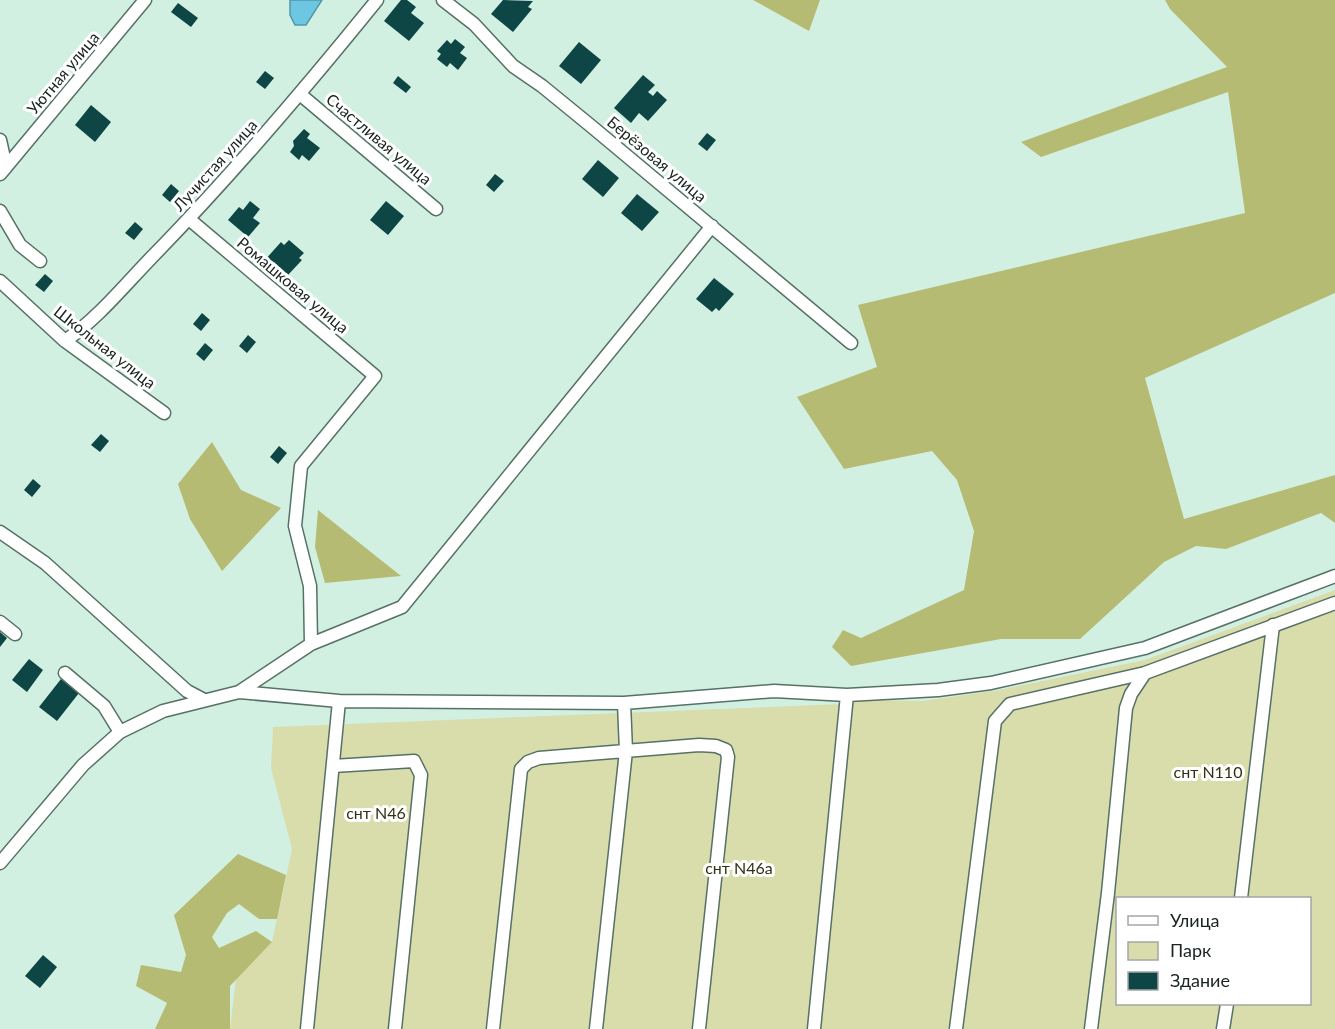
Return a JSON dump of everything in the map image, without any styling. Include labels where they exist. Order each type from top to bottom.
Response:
[{"type":"street","name":"Уютная улица","points":[[3,170],[145,0]]},
{"type":"street","name":"Лучистая улица","points":[[65,341],[95,317],[189,219],[301,95],[377,0]]},
{"type":"street","name":"Берёзовая улица","points":[[443,0],[474,24],[513,66],[542,86],[851,343]]},
{"type":"street","name":"Счастливая улица","points":[[301,95],[436,209]]},
{"type":"street","points":[[0,140],[3,170]]},
{"type":"street","points":[[0,211],[20,245],[39,261]]},
{"type":"street","name":"Ромашковая улица","points":[[189,219],[375,376],[301,466],[295,526],[310,586],[311,644]]},
{"type":"street","points":[[239,692],[311,644],[402,607],[712,226]]},
{"type":"street","name":"Школьная улица","points":[[0,281],[65,341],[164,413]]},
{"type":"street","points":[[0,532],[45,563],[187,690],[204,700]]},
{"type":"street","points":[[0,862],[83,765],[120,732],[163,711],[239,692],[339,701],[624,703],[774,691],[847,695],[938,690],[991,683],[1145,648],[1335,576]]},
{"type":"street","points":[[956,1029],[995,720],[1010,704],[1144,673],[1335,603]]},
{"type":"street","points":[[0,622],[15,634]]},
{"type":"street","points":[[1241,897],[1273,625]]},
{"type":"street","points":[[66,673],[104,706],[120,732]]},
{"type":"street","points":[[1091,1029],[1108,893],[1126,708],[1131,694],[1144,673]]},
{"type":"street","points":[[814,1029],[847,695]]},
{"type":"street","points":[[307,1029],[339,701]]},
{"type":"street","points":[[596,1029],[626,751],[624,703]]},
{"type":"street","points":[[493,1029],[521,769],[528,762],[539,758],[716,746],[726,750],[728,757],[699,1029]]},
{"type":"street","points":[[333,766],[414,760],[422,775],[395,1029]]},
{"type":"street","points":[[1223,1029],[1227,1005]]},
{"type":"green space","points":[[753,0],[820,0],[809,31]]},
{"type":"green space","points":[[1165,0],[1335,0],[1335,293],[1145,378],[1184,519],[1335,475],[1335,523],[1321,513],[1226,549],[1196,546],[1164,562],[1080,639],[1001,639],[851,666],[832,647],[843,630],[861,638],[964,590],[974,531],[957,480],[932,451],[844,469],[797,397],[877,367],[858,305],[1245,213],[1228,92],[1041,157],[1021,142],[1227,67],[1170,9]]},
{"type":"green space","points":[[212,442],[241,490],[281,508],[222,571],[190,519],[178,484]]},
{"type":"green space","points":[[318,510],[401,576],[325,583],[315,547]]},
{"type":"green space","points":[[1335,590],[1335,1029],[230,1029],[236,978],[272,942],[292,849],[271,768],[273,727],[842,704],[859,700],[923,701],[999,690],[1145,660]]},
{"type":"green space","points":[[238,854],[286,875],[277,919],[259,919],[239,904],[227,913],[212,937],[219,948],[256,931],[272,942],[230,986],[230,1029],[155,1029],[167,1003],[136,986],[141,965],[181,972],[186,955],[174,915]]},
{"type":"water","points":[[290,0],[322,0],[306,25],[295,25],[290,15]]},
{"type":"building","points":[[401,0],[407,0],[416,7],[411,13],[424,23],[409,41],[384,21]]},
{"type":"building","points":[[503,0],[533,1],[528,7],[532,9],[513,32],[491,14]]},
{"type":"building","points":[[178,3],[198,18],[191,27],[171,12]]},
{"type":"building","points":[[455,39],[465,47],[460,53],[467,58],[458,70],[450,63],[447,67],[437,59],[441,54],[437,51],[447,40],[451,44]]},
{"type":"building","points":[[579,42],[601,60],[581,84],[559,66]]},
{"type":"building","points":[[265,71],[274,78],[265,89],[256,82]]},
{"type":"building","points":[[643,75],[655,85],[648,92],[653,96],[657,91],[667,100],[648,121],[639,113],[631,123],[614,108]]},
{"type":"building","points":[[398,76],[411,87],[406,93],[393,83]]},
{"type":"building","points":[[91,105],[111,122],[95,142],[75,125]]},
{"type":"building","points":[[304,129],[310,134],[307,138],[320,148],[309,161],[302,155],[299,160],[290,152],[294,146],[293,141]]},
{"type":"building","points":[[707,133],[716,140],[707,151],[698,144]]},
{"type":"building","points":[[598,160],[619,178],[603,197],[582,179]]},
{"type":"building","points":[[495,174],[504,181],[494,192],[486,185]]},
{"type":"building","points":[[171,184],[179,191],[170,202],[162,195]]},
{"type":"building","points":[[637,194],[659,212],[642,231],[621,213]]},
{"type":"building","points":[[250,201],[260,209],[253,218],[260,223],[248,237],[228,220],[239,207],[243,210]]},
{"type":"building","points":[[386,201],[404,216],[388,235],[370,220]]},
{"type":"building","points":[[135,222],[143,229],[134,240],[125,233]]},
{"type":"building","points":[[289,240],[304,253],[299,258],[302,260],[288,275],[274,262],[270,267],[264,261],[281,242],[284,245]]},
{"type":"building","points":[[45,274],[53,281],[44,292],[35,285]]},
{"type":"building","points":[[714,278],[734,294],[719,311],[716,308],[712,312],[696,299]]},
{"type":"building","points":[[202,313],[210,320],[201,331],[193,324]]},
{"type":"building","points":[[248,335],[256,342],[247,353],[239,346]]},
{"type":"building","points":[[205,343],[213,350],[204,361],[196,354]]},
{"type":"building","points":[[101,434],[109,441],[100,452],[91,445]]},
{"type":"building","points":[[279,446],[287,453],[278,464],[270,457]]},
{"type":"building","points":[[33,479],[41,486],[32,497],[24,490]]},
{"type":"building","points":[[0,632],[7,638],[0,647]]},
{"type":"building","points":[[29,659],[43,670],[27,692],[12,680]]},
{"type":"building","points":[[61,679],[79,693],[57,721],[39,707]]},
{"type":"building","points":[[43,955],[57,967],[40,988],[25,976]]},
{"type":"park label","name":"снт N110","points":[[1208,772]]},
{"type":"park label","name":"снт N46","points":[[376,813]]},
{"type":"park label","name":"снт N46а","points":[[739,868]]}]
